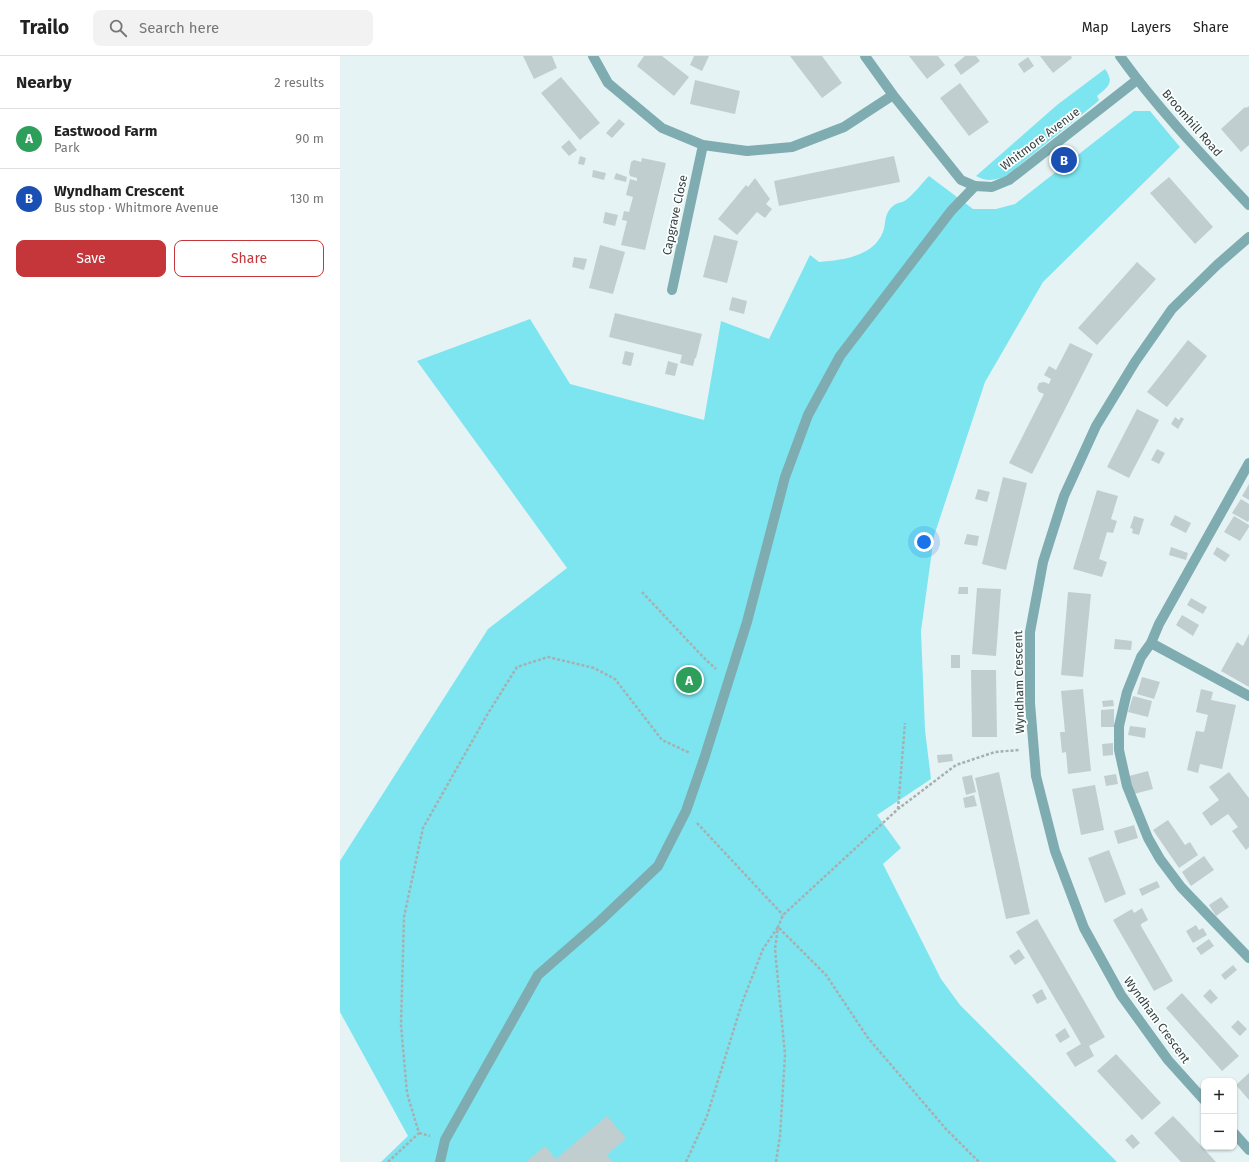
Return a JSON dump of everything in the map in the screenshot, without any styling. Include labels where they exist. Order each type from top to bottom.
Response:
[{"type":"street","points":[[593,56],[608,83],[662,128],[703,145],[746,151],[792,147],[844,127],[893,94]]},
{"type":"street","points":[[440,1162],[445,1140],[538,975],[600,921],[658,866],[686,811],[704,759],[747,622],[786,477],[808,415],[840,356],[951,211],[975,186],[961,180],[865,56]]},
{"type":"street","name":"Broomhill Road","points":[[1120,56],[1137,80],[1249,205]]},
{"type":"street","name":"Whitmore Avenue","points":[[975,186],[992,187],[1009,180],[1137,80]]},
{"type":"street","name":"Capgrave Close","points":[[672,290],[703,145]]},
{"type":"street","name":"Wyndham Crescent","points":[[1201,1097],[1168,1060],[1121,995],[1084,928],[1055,851],[1036,776],[1030,703],[1030,632],[1042,562],[1064,496],[1096,426],[1135,362],[1172,309],[1217,265],[1249,237]]},
{"type":"street","points":[[1249,463],[1166,611],[1151,643],[1140,656],[1127,692],[1119,726],[1119,750],[1127,786],[1148,838],[1160,859],[1181,887],[1249,958]]},
{"type":"street","points":[[1151,643],[1249,696]]},
{"type":"street","points":[[1237,1136],[1249,1150]]},
{"type":"path","points":[[642,592],[704,658],[729,680]]},
{"type":"path","points":[[388,1162],[419,1133],[407,1093],[401,1025],[404,917],[423,828],[487,715],[517,667],[548,656],[594,668],[615,678],[662,740],[704,759]]},
{"type":"path","points":[[898,809],[904,723]]},
{"type":"path","points":[[776,1162],[780,1136],[785,1055],[775,949],[778,927],[782,915],[898,809],[956,765],[995,752],[1034,749]]},
{"type":"path","points":[[686,811],[782,915]]},
{"type":"path","points":[[686,1162],[707,1116],[742,1003],[763,948],[778,927]]},
{"type":"path","points":[[778,927],[826,975],[868,1038],[946,1129],[979,1162]]},
{"type":"shaded area","points":[[1105,69],[1110,81],[1107,87],[1097,96],[1099,100],[1096,103],[1005,177],[990,180],[976,176],[1057,105]]},
{"type":"shaded area","points":[[1134,111],[1150,111],[1180,147],[1043,282],[985,382],[934,536],[921,631],[925,730],[931,779],[877,815],[901,848],[883,864],[941,979],[960,1005],[1117,1162],[381,1162],[408,1136],[340,1012],[340,861],[488,629],[567,568],[417,361],[530,319],[570,384],[704,420],[721,321],[769,339],[810,255],[819,262],[837,260],[856,256],[872,247],[883,232],[887,214],[890,209],[909,198],[929,176],[973,209],[996,209],[1015,204]]},
{"type":"building","points":[[523,56],[552,56],[557,68],[534,79]]},
{"type":"building","points":[[644,56],[662,56],[689,77],[674,96],[637,66]]},
{"type":"building","points":[[694,56],[709,56],[702,71],[690,65]]},
{"type":"building","points":[[790,56],[822,56],[842,83],[822,98]]},
{"type":"building","points":[[909,56],[938,56],[945,65],[927,79]]},
{"type":"building","points":[[965,56],[976,56],[980,61],[961,75],[954,65]]},
{"type":"building","points":[[1040,56],[1071,56],[1072,58],[1053,73]]},
{"type":"building","points":[[1028,57],[1034,66],[1024,73],[1018,64]]},
{"type":"building","points":[[561,77],[600,123],[580,140],[541,93]]},
{"type":"building","points":[[695,80],[740,91],[735,114],[690,104]]},
{"type":"building","points":[[960,83],[989,122],[969,136],[940,98]]},
{"type":"building","points":[[1249,106],[1249,145],[1241,152],[1221,129],[1245,107],[1246,108]]},
{"type":"building","points":[[619,119],[625,124],[612,138],[606,133]]},
{"type":"building","points":[[569,140],[577,150],[569,156],[561,147]]},
{"type":"building","points":[[580,156],[586,158],[584,165],[578,164]]},
{"type":"building","points":[[894,156],[900,182],[779,206],[774,181]]},
{"type":"building","points":[[642,158],[666,163],[645,250],[621,245],[627,221],[622,220],[624,211],[629,212],[633,197],[626,195],[630,179],[637,181],[637,178],[630,176],[629,173],[631,162],[634,160],[641,162]]},
{"type":"building","points":[[593,170],[606,173],[604,180],[592,177]]},
{"type":"building","points":[[616,173],[627,177],[626,182],[614,179]]},
{"type":"building","points":[[1169,177],[1213,227],[1195,244],[1150,193]]},
{"type":"building","points":[[755,178],[770,199],[766,204],[772,209],[765,218],[757,212],[737,235],[718,219],[746,185],[748,187]]},
{"type":"building","points":[[605,212],[618,215],[615,226],[603,223]]},
{"type":"building","points":[[714,235],[738,241],[727,283],[703,277]]},
{"type":"building","points":[[600,245],[625,252],[613,294],[589,288]]},
{"type":"building","points":[[574,257],[587,259],[584,270],[572,267]]},
{"type":"building","points":[[1137,262],[1156,279],[1097,345],[1078,328]]},
{"type":"building","points":[[732,297],[747,301],[744,314],[729,310]]},
{"type":"building","points":[[615,313],[702,334],[693,366],[680,363],[682,355],[609,337]]},
{"type":"building","points":[[1188,340],[1207,356],[1167,407],[1147,392]]},
{"type":"building","points":[[1070,343],[1093,354],[1032,474],[1009,463],[1044,394],[1039,392],[1037,388],[1039,383],[1044,382],[1049,384],[1051,379],[1044,375],[1049,366],[1056,370]]},
{"type":"building","points":[[625,351],[634,353],[631,366],[622,364]]},
{"type":"building","points":[[668,361],[678,364],[675,376],[665,374]]},
{"type":"building","points":[[1137,409],[1159,420],[1129,478],[1107,467]]},
{"type":"building","points":[[1175,417],[1179,420],[1181,417],[1184,419],[1178,429],[1171,424]]},
{"type":"building","points":[[1157,449],[1165,453],[1159,464],[1151,460]]},
{"type":"building","points":[[1003,477],[1027,483],[1006,570],[982,564]]},
{"type":"building","points":[[1249,484],[1249,500],[1242,496]]},
{"type":"building","points":[[978,489],[990,492],[987,502],[975,499]]},
{"type":"building","points":[[1097,490],[1118,496],[1111,519],[1117,521],[1113,533],[1107,532],[1099,559],[1107,562],[1102,577],[1073,569]]},
{"type":"building","points":[[1241,499],[1249,504],[1248,522],[1232,513]]},
{"type":"building","points":[[1175,515],[1191,523],[1186,533],[1170,525]]},
{"type":"building","points":[[1134,516],[1144,519],[1139,535],[1132,533],[1133,529],[1130,528]]},
{"type":"building","points":[[1234,516],[1249,525],[1240,541],[1224,532]]},
{"type":"building","points":[[967,534],[979,536],[977,546],[964,544]]},
{"type":"building","points":[[1171,547],[1188,553],[1186,560],[1169,555]]},
{"type":"building","points":[[1217,547],[1230,555],[1225,562],[1213,554]]},
{"type":"building","points":[[959,587],[968,587],[968,594],[958,594]]},
{"type":"building","points":[[977,588],[1001,589],[996,656],[972,654]]},
{"type":"building","points":[[1068,592],[1091,594],[1083,677],[1061,675]]},
{"type":"building","points":[[1191,598],[1207,607],[1203,614],[1187,605]]},
{"type":"building","points":[[1182,615],[1199,625],[1193,636],[1176,625]]},
{"type":"building","points":[[1249,634],[1249,687],[1221,671],[1237,642],[1243,646]]},
{"type":"building","points":[[1115,639],[1132,641],[1131,650],[1114,649]]},
{"type":"building","points":[[951,655],[960,655],[960,668],[951,668]]},
{"type":"building","points":[[971,670],[996,670],[997,737],[972,737]]},
{"type":"building","points":[[1142,677],[1160,682],[1154,699],[1137,694]]},
{"type":"building","points":[[1083,689],[1091,771],[1068,774],[1066,752],[1062,753],[1060,732],[1065,732],[1061,691]]},
{"type":"building","points":[[1201,689],[1213,692],[1211,700],[1236,705],[1222,769],[1200,764],[1198,773],[1187,770],[1196,731],[1204,732],[1208,715],[1196,712]]},
{"type":"building","points":[[1133,696],[1152,701],[1148,717],[1128,712]]},
{"type":"building","points":[[1113,700],[1114,706],[1103,707],[1102,701]]},
{"type":"building","points":[[1114,709],[1114,727],[1101,727],[1101,710]]},
{"type":"building","points":[[1130,726],[1146,728],[1145,738],[1128,735]]},
{"type":"building","points":[[1113,743],[1113,755],[1103,756],[1102,744]]},
{"type":"building","points":[[952,754],[953,761],[938,763],[937,755]]},
{"type":"building","points":[[1148,771],[1153,789],[1134,794],[1129,776]]},
{"type":"building","points":[[999,772],[1030,914],[1006,919],[975,778]]},
{"type":"building","points":[[1229,772],[1249,798],[1249,847],[1246,850],[1232,831],[1238,827],[1228,814],[1211,826],[1202,813],[1219,800],[1209,787]]},
{"type":"building","points":[[1116,774],[1118,784],[1106,786],[1104,776]]},
{"type":"building","points":[[972,775],[976,792],[966,795],[962,777]]},
{"type":"building","points":[[1095,785],[1104,830],[1081,835],[1072,789]]},
{"type":"building","points":[[974,795],[977,806],[965,808],[963,798]]},
{"type":"building","points":[[1168,820],[1185,845],[1190,842],[1198,855],[1179,868],[1153,830]]},
{"type":"building","points":[[1134,825],[1138,838],[1118,844],[1114,831]]},
{"type":"building","points":[[1109,850],[1126,894],[1105,903],[1088,858]]},
{"type":"building","points":[[1204,856],[1214,870],[1191,886],[1182,872]]},
{"type":"building","points":[[1157,881],[1160,887],[1142,896],[1139,889]]},
{"type":"building","points":[[1221,897],[1229,907],[1216,916],[1209,905]]},
{"type":"building","points":[[1142,908],[1148,920],[1141,924],[1141,926],[1173,981],[1154,991],[1113,920],[1132,909],[1134,913]]},
{"type":"building","points":[[1037,919],[1105,1037],[1089,1046],[1094,1056],[1075,1067],[1066,1053],[1081,1044],[1016,932]]},
{"type":"building","points":[[1196,925],[1199,930],[1203,928],[1207,935],[1193,943],[1186,931]]},
{"type":"building","points":[[1209,939],[1214,946],[1201,955],[1196,948]]},
{"type":"building","points":[[1019,949],[1025,958],[1015,965],[1009,956]]},
{"type":"building","points":[[1233,965],[1237,970],[1225,980],[1221,975]]},
{"type":"building","points":[[1042,989],[1047,999],[1037,1004],[1032,995]]},
{"type":"building","points":[[1210,989],[1218,998],[1211,1004],[1203,996]]},
{"type":"building","points":[[1182,993],[1239,1056],[1222,1071],[1166,1008]]},
{"type":"building","points":[[1238,1020],[1247,1029],[1240,1036],[1231,1027]]},
{"type":"building","points":[[1065,1028],[1070,1037],[1060,1043],[1055,1035]]},
{"type":"building","points":[[1116,1054],[1161,1103],[1142,1120],[1097,1071]]},
{"type":"building","points":[[1249,1073],[1249,1100],[1237,1086],[1237,1084]]},
{"type":"building","points":[[607,1116],[626,1138],[607,1155],[612,1161],[611,1162],[526,1162],[545,1146],[556,1159]]},
{"type":"building","points":[[1173,1116],[1201,1146],[1201,1150],[1205,1150],[1216,1162],[1181,1162],[1154,1133]]},
{"type":"building","points":[[1132,1134],[1140,1143],[1133,1149],[1125,1140]]},
{"type":"place","name":"Wyndham Crescent","points":[[1064,160]]},
{"type":"place","name":"Eastwood Farm","points":[[689,680]]}]
